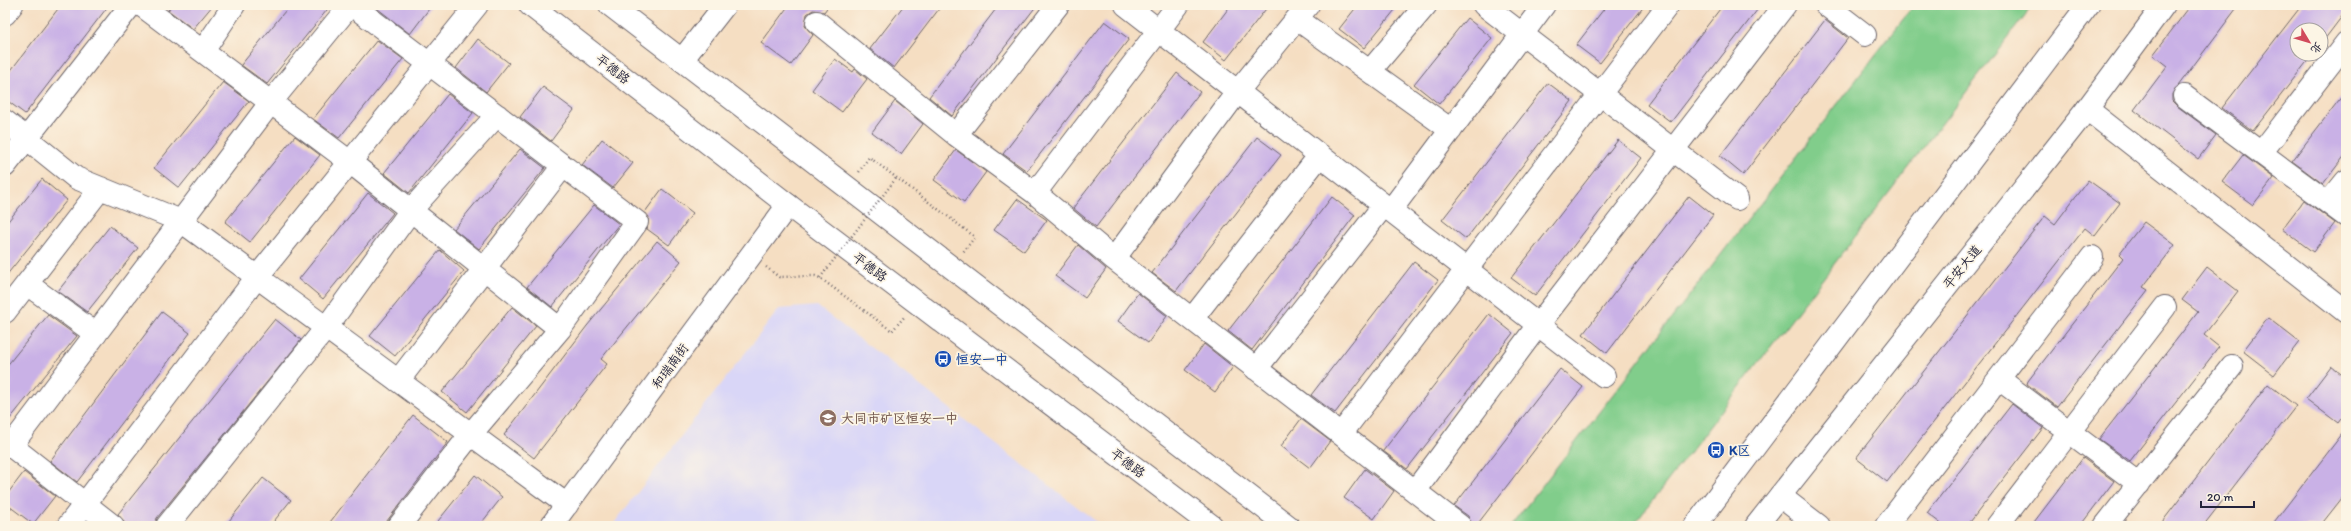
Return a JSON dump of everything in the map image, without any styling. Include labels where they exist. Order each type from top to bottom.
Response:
[{"type":"main road","points":[[5,14],[12,5]]},
{"type":"main road","points":[[5,166],[131,5]]},
{"type":"main road","points":[[141,5],[350,162],[560,329]]},
{"type":"main road","points":[[203,51],[234,5]]},
{"type":"main road","points":[[113,526],[8,443],[96,334],[271,102],[351,5],[636,222],[560,329],[471,434],[399,526]]},
{"type":"main road","points":[[68,526],[257,277],[477,5]]},
{"type":"main road","name":"平德路","points":[[530,5],[788,205],[1212,526]]},
{"type":"main road","points":[[610,5],[1288,526]]},
{"type":"main road","points":[[682,60],[725,5]]},
{"type":"main road","points":[[956,135],[1058,5]]},
{"type":"main road","points":[[1126,5],[1604,376]]},
{"type":"main road","points":[[1035,193],[1178,5]]},
{"type":"main road","points":[[1370,71],[1426,5]]},
{"type":"main road","points":[[1484,5],[1737,199]]},
{"type":"main road","points":[[1256,369],[1451,130],[1544,5]]},
{"type":"main road","points":[[1341,434],[1668,5]]},
{"type":"main road","points":[[1415,491],[1538,325],[1785,5]]},
{"type":"main road","points":[[1826,5],[1865,35]]},
{"type":"main road","points":[[1695,526],[2088,5]]},
{"type":"main road","name":"平安大道","points":[[1756,526],[2088,109],[2164,5]]},
{"type":"main road","points":[[1114,259],[1238,91],[1302,12],[1370,71],[1451,130]]},
{"type":"main road","points":[[817,22],[956,135],[1035,193],[1114,259],[1460,526]]},
{"type":"main road","points":[[2261,153],[2346,43]]},
{"type":"main road","points":[[2184,96],[2330,202],[2346,216]]},
{"type":"main road","points":[[2088,109],[2346,312]]},
{"type":"main road","points":[[167,526],[326,328],[411,210],[496,115]]},
{"type":"main road","points":[[5,121],[76,178],[181,221],[567,505]]},
{"type":"main road","points":[[1192,319],[1320,155]]},
{"type":"main road","points":[[398,381],[563,166]]},
{"type":"main road","points":[[2330,202],[2346,181]]},
{"type":"main road","points":[[96,334],[13,298],[101,188]]},
{"type":"main road","name":"和瑞南街","points":[[551,526],[788,205]]},
{"type":"main road","points":[[1886,526],[2092,257]]},
{"type":"main road","points":[[1997,526],[2165,307]]},
{"type":"main road","points":[[2105,526],[2232,366]]},
{"type":"main road","points":[[1999,379],[2139,484]]},
{"type":"main road","points":[[1780,496],[1819,526]]},
{"type":"path","points":[[870,157],[975,237]]},
{"type":"path","points":[[820,278],[897,177]]},
{"type":"path","points":[[779,277],[815,276],[820,278],[892,331]]},
{"type":"shaded area","name":"大同市矿区恒安一中","points":[[817,306],[1102,526],[612,526],[779,309]]},
{"type":"green space","points":[[1914,5],[2033,5],[1633,526],[1511,526]]},
{"type":"building","points":[[61,5],[109,5],[25,114],[5,99],[5,78]]},
{"type":"building","points":[[172,5],[213,5],[193,29],[168,10]]},
{"type":"building","points":[[290,5],[331,5],[267,84],[241,65]]},
{"type":"building","points":[[373,5],[432,5],[410,34]]},
{"type":"building","points":[[789,5],[829,5],[824,12],[813,10],[807,14],[805,26],[813,35],[791,65],[761,43]]},
{"type":"building","points":[[904,5],[942,5],[894,68],[870,49]]},
{"type":"building","points":[[999,5],[1037,5],[952,116],[929,97]]},
{"type":"building","points":[[1231,5],[1269,5],[1226,60],[1203,42]]},
{"type":"building","points":[[1358,5],[1399,5],[1364,48],[1339,29]]},
{"type":"building","points":[[1607,5],[1645,5],[1600,63],[1576,45]]},
{"type":"building","points":[[1723,5],[1761,5],[1671,122],[1647,104]]},
{"type":"building","points":[[2191,5],[2239,5],[2172,94],[2172,101],[2177,106],[2216,135],[2198,159],[2134,110],[2167,66],[2153,55]]},
{"type":"building","points":[[2302,5],[2346,5],[2346,11],[2329,33],[2329,22],[2289,22],[2289,62],[2307,62],[2253,131],[2222,108]]},
{"type":"building","points":[[1467,18],[1492,38],[1439,104],[1414,84]]},
{"type":"building","points":[[1825,20],[1848,38],[1743,175],[1720,156]]},
{"type":"building","points":[[1105,21],[1129,39],[1027,171],[1003,154]]},
{"type":"building","points":[[478,39],[509,63],[486,92],[456,68]]},
{"type":"building","points":[[377,40],[403,59],[339,138],[313,119]]},
{"type":"building","points":[[835,59],[853,72],[855,69],[867,79],[842,112],[812,90]]},
{"type":"building","points":[[1177,73],[1200,92],[1096,227],[1073,208]]},
{"type":"building","points":[[223,82],[249,101],[179,188],[154,168]]},
{"type":"building","points":[[1548,83],[1572,101],[1466,239],[1442,220]]},
{"type":"building","points":[[543,87],[574,110],[551,141],[520,117]]},
{"type":"building","points":[[2346,91],[2346,154],[2323,184],[2292,161]]},
{"type":"building","points":[[448,94],[473,113],[409,193],[384,173]]},
{"type":"building","points":[[895,101],[923,124],[901,154],[872,132]]},
{"type":"building","points":[[295,136],[320,155],[250,242],[225,222]]},
{"type":"building","points":[[1257,137],[1281,155],[1176,291],[1152,273]]},
{"type":"building","points":[[602,139],[633,163],[613,188],[582,165]]},
{"type":"building","points":[[1618,140],[1641,158],[1535,296],[1511,278]]},
{"type":"building","points":[[520,149],[545,168],[479,249],[454,229]]},
{"type":"building","points":[[956,150],[986,172],[964,202],[934,180]]},
{"type":"building","points":[[2243,155],[2274,178],[2253,205],[2222,182]]},
{"type":"building","points":[[42,179],[67,200],[5,277],[5,225]]},
{"type":"building","points":[[2088,180],[2120,203],[2095,236],[2085,228],[1887,482],[1856,458],[2045,216],[2055,224]]},
{"type":"building","points":[[662,189],[693,213],[669,245],[647,229],[649,217],[645,212]]},
{"type":"building","points":[[368,193],[393,213],[323,299],[299,279]]},
{"type":"building","points":[[1689,196],[1713,215],[1607,353],[1583,334]]},
{"type":"building","points":[[1332,197],[1355,215],[1252,350],[1228,331]]},
{"type":"building","points":[[1017,199],[1047,220],[1024,251],[994,230]]},
{"type":"building","points":[[2304,200],[2335,223],[2313,252],[2282,229]]},
{"type":"building","points":[[594,205],[619,224],[552,307],[527,287]]},
{"type":"building","points":[[2144,222],[2175,245],[2143,287],[2148,290],[2057,407],[2027,384],[2028,381],[2123,258],[2119,254]]},
{"type":"building","points":[[110,226],[138,248],[87,312],[58,291]]},
{"type":"building","points":[[657,241],[681,261],[601,359],[607,364],[534,458],[504,435],[587,326]]},
{"type":"building","points":[[1078,245],[1106,269],[1085,298],[1055,276]]},
{"type":"building","points":[[440,250],[464,271],[395,356],[370,336]]},
{"type":"building","points":[[1414,262],[1438,280],[1335,413],[1311,395]]},
{"type":"building","points":[[2207,267],[2238,291],[2204,335],[2219,347],[2130,461],[2099,439],[2198,312],[2182,300]]},
{"type":"building","points":[[1138,293],[1167,316],[1148,343],[1118,321]]},
{"type":"building","points":[[512,307],[536,326],[467,412],[442,392]]},
{"type":"building","points":[[162,312],[190,333],[77,482],[50,461]]},
{"type":"building","points":[[1489,314],[1513,333],[1407,469],[1383,451]]},
{"type":"building","points":[[48,315],[77,336],[5,425],[5,368]]},
{"type":"building","points":[[2268,318],[2299,342],[2274,375],[2243,351]]},
{"type":"building","points":[[275,319],[301,340],[157,518],[154,526],[126,526],[118,514]]},
{"type":"building","points":[[1204,344],[1233,367],[1215,392],[1185,370]]},
{"type":"building","points":[[2331,366],[2346,378],[2346,412],[2338,423],[2306,399]]},
{"type":"building","points":[[1560,369],[1583,387],[1476,526],[1472,526],[1468,516],[1454,506]]},
{"type":"building","points":[[2268,384],[2296,406],[2203,526],[2159,526]]},
{"type":"building","points":[[2012,404],[2043,428],[1967,526],[1944,526],[1927,513]]},
{"type":"building","points":[[413,415],[448,442],[383,526],[327,526]]},
{"type":"building","points":[[1301,419],[1330,441],[1310,468],[1281,446]]},
{"type":"building","points":[[2346,429],[2346,493],[2320,526],[2271,526]]},
{"type":"building","points":[[2083,458],[2114,481],[2080,526],[2031,526]]},
{"type":"building","points":[[1365,469],[1394,491],[1374,519],[1344,498]]},
{"type":"building","points":[[24,472],[55,496],[33,524],[5,503],[5,497]]},
{"type":"building","points":[[475,475],[502,497],[479,526],[434,526]]},
{"type":"building","points":[[263,478],[291,500],[270,526],[225,526]]},
{"type":"place","name":"恒安一中","points":[[943,359]]},
{"type":"place","name":"大同市矿区恒安一中","points":[[828,418]]},
{"type":"place","name":"K区","points":[[1716,450]]}]
